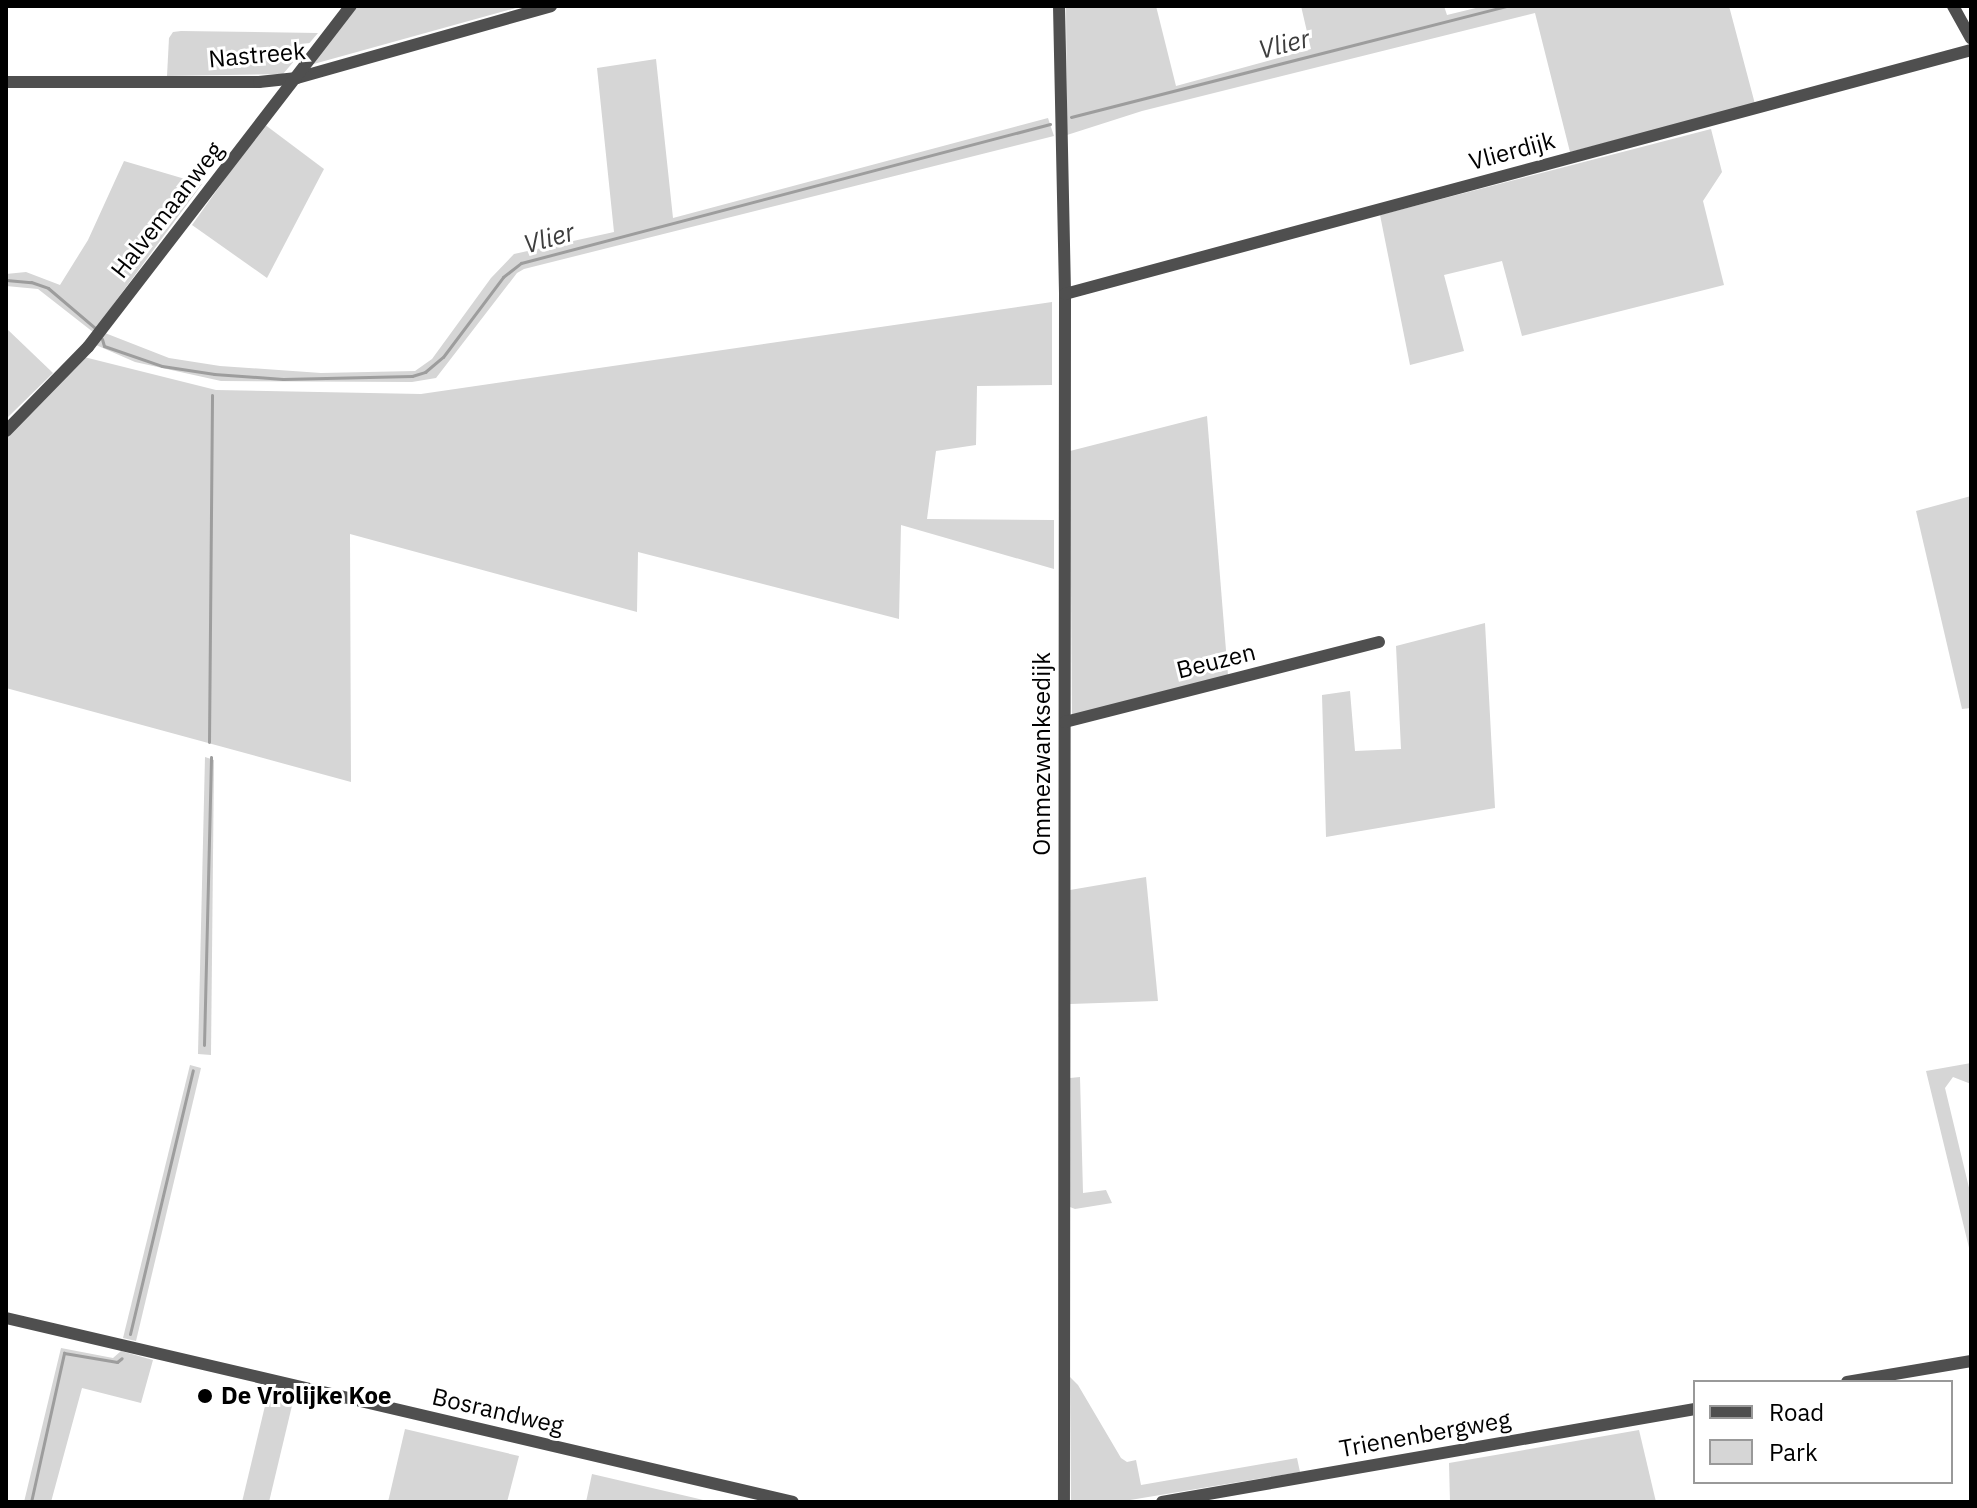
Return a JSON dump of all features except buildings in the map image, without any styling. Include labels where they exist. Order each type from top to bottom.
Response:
[{"type":"street","name":"Halvemaanweg","points":[[6,431],[52,388],[97,337],[351,6]]},
{"type":"street","name":"Nastreek","points":[[6,82],[259,82],[297,78],[551,6]]},
{"type":"street","name":"Ommezwanksedijk","points":[[1059,6],[1065,294],[1064,1502]]},
{"type":"street","points":[[1953,6],[1971,38]]},
{"type":"street","name":"Vlierdijk","points":[[1065,294],[1971,50]]},
{"type":"street","name":"Beuzen","points":[[1065,722],[1379,642]]},
{"type":"street","name":"Bosrandweg","points":[[6,1318],[793,1502]]},
{"type":"street","points":[[1859,1380],[1971,1361]]},
{"type":"street","name":"Trienenbergweg","points":[[1162,1502],[1693,1409]]},
{"type":"green space","points":[[353,6],[523,6],[310,65]]},
{"type":"green space","points":[[1066,6],[1156,6],[1176,86],[1311,49],[1301,6],[1444,6],[1447,15],[1484,6],[1729,6],[1755,104],[1570,152],[1535,13],[1142,111],[1067,135]]},
{"type":"green space","points":[[173,32],[318,33],[283,74],[167,76],[169,38]]},
{"type":"green space","points":[[656,59],[673,218],[1048,118],[1054,136],[524,269],[517,273],[436,378],[412,382],[221,381],[135,362],[96,345],[105,333],[169,358],[220,366],[321,373],[415,371],[432,359],[491,278],[514,254],[614,232],[597,68]]},
{"type":"green space","points":[[264,124],[324,169],[267,278],[192,225]]},
{"type":"green space","points":[[1711,129],[1722,172],[1703,201],[1724,285],[1522,336],[1502,261],[1444,275],[1464,351],[1410,365],[1380,215]]},
{"type":"green space","points":[[124,161],[202,184],[93,332],[38,289],[6,286],[6,274],[26,272],[60,285],[88,240]]},
{"type":"green space","points":[[1052,302],[1052,385],[977,386],[976,445],[936,451],[927,519],[1054,520],[1054,569],[901,525],[899,619],[638,552],[637,612],[350,534],[351,782],[6,688],[6,433],[84,357],[216,390],[421,394]]},
{"type":"green space","points":[[6,328],[53,373],[6,419]]},
{"type":"green space","points":[[1207,416],[1228,675],[1072,715],[1070,451]]},
{"type":"green space","points":[[1971,496],[1971,708],[1962,709],[1916,511]]},
{"type":"green space","points":[[1485,623],[1495,808],[1326,837],[1322,695],[1350,691],[1355,751],[1401,749],[1396,646]]},
{"type":"green space","points":[[205,757],[214,760],[211,1055],[198,1054]]},
{"type":"green space","points":[[1146,877],[1158,1001],[1070,1004],[1070,890]]},
{"type":"green space","points":[[1971,1063],[1971,1084],[1953,1077],[1945,1088],[1971,1196],[1971,1256],[1926,1071]]},
{"type":"green space","points":[[190,1065],[201,1068],[136,1341],[123,1338]]},
{"type":"green space","points":[[1080,1077],[1083,1193],[1106,1190],[1112,1203],[1075,1209],[1070,1207],[1070,1078]]},
{"type":"green space","points":[[61,1348],[113,1358],[121,1351],[153,1360],[141,1403],[82,1388],[51,1502],[24,1502]]},
{"type":"green space","points":[[1070,1377],[1078,1385],[1121,1458],[1127,1462],[1136,1460],[1141,1485],[1297,1458],[1300,1472],[1118,1502],[1071,1502]]},
{"type":"green space","points":[[270,1385],[295,1393],[269,1502],[242,1502]]},
{"type":"green space","points":[[405,1429],[519,1456],[507,1502],[388,1502]]},
{"type":"green space","points":[[1639,1430],[1656,1502],[1450,1502],[1449,1463]]},
{"type":"green space","points":[[592,1474],[695,1498],[711,1502],[586,1502]]},
{"type":"waterway","name":"Vlier","points":[[1071,117],[1506,6]]},
{"type":"waterway","name":"Vlier","points":[[102,339],[104,346],[162,366],[214,374],[283,379],[412,376],[425,372],[443,357],[503,277],[521,263],[1050,124]]},
{"type":"waterway","name":"Vlier","points":[[6,280],[31,282],[48,288],[95,328]]},
{"type":"waterway","points":[[209,742],[212,395]]},
{"type":"waterway","points":[[204,1045],[211,757]]},
{"type":"waterway","points":[[130,1334],[193,1070]]},
{"type":"waterway","points":[[31,1502],[64,1353],[117,1362],[122,1358]]},
{"type":"place","name":"De Vrolijke Koe","points":[[205,1396]]}]
